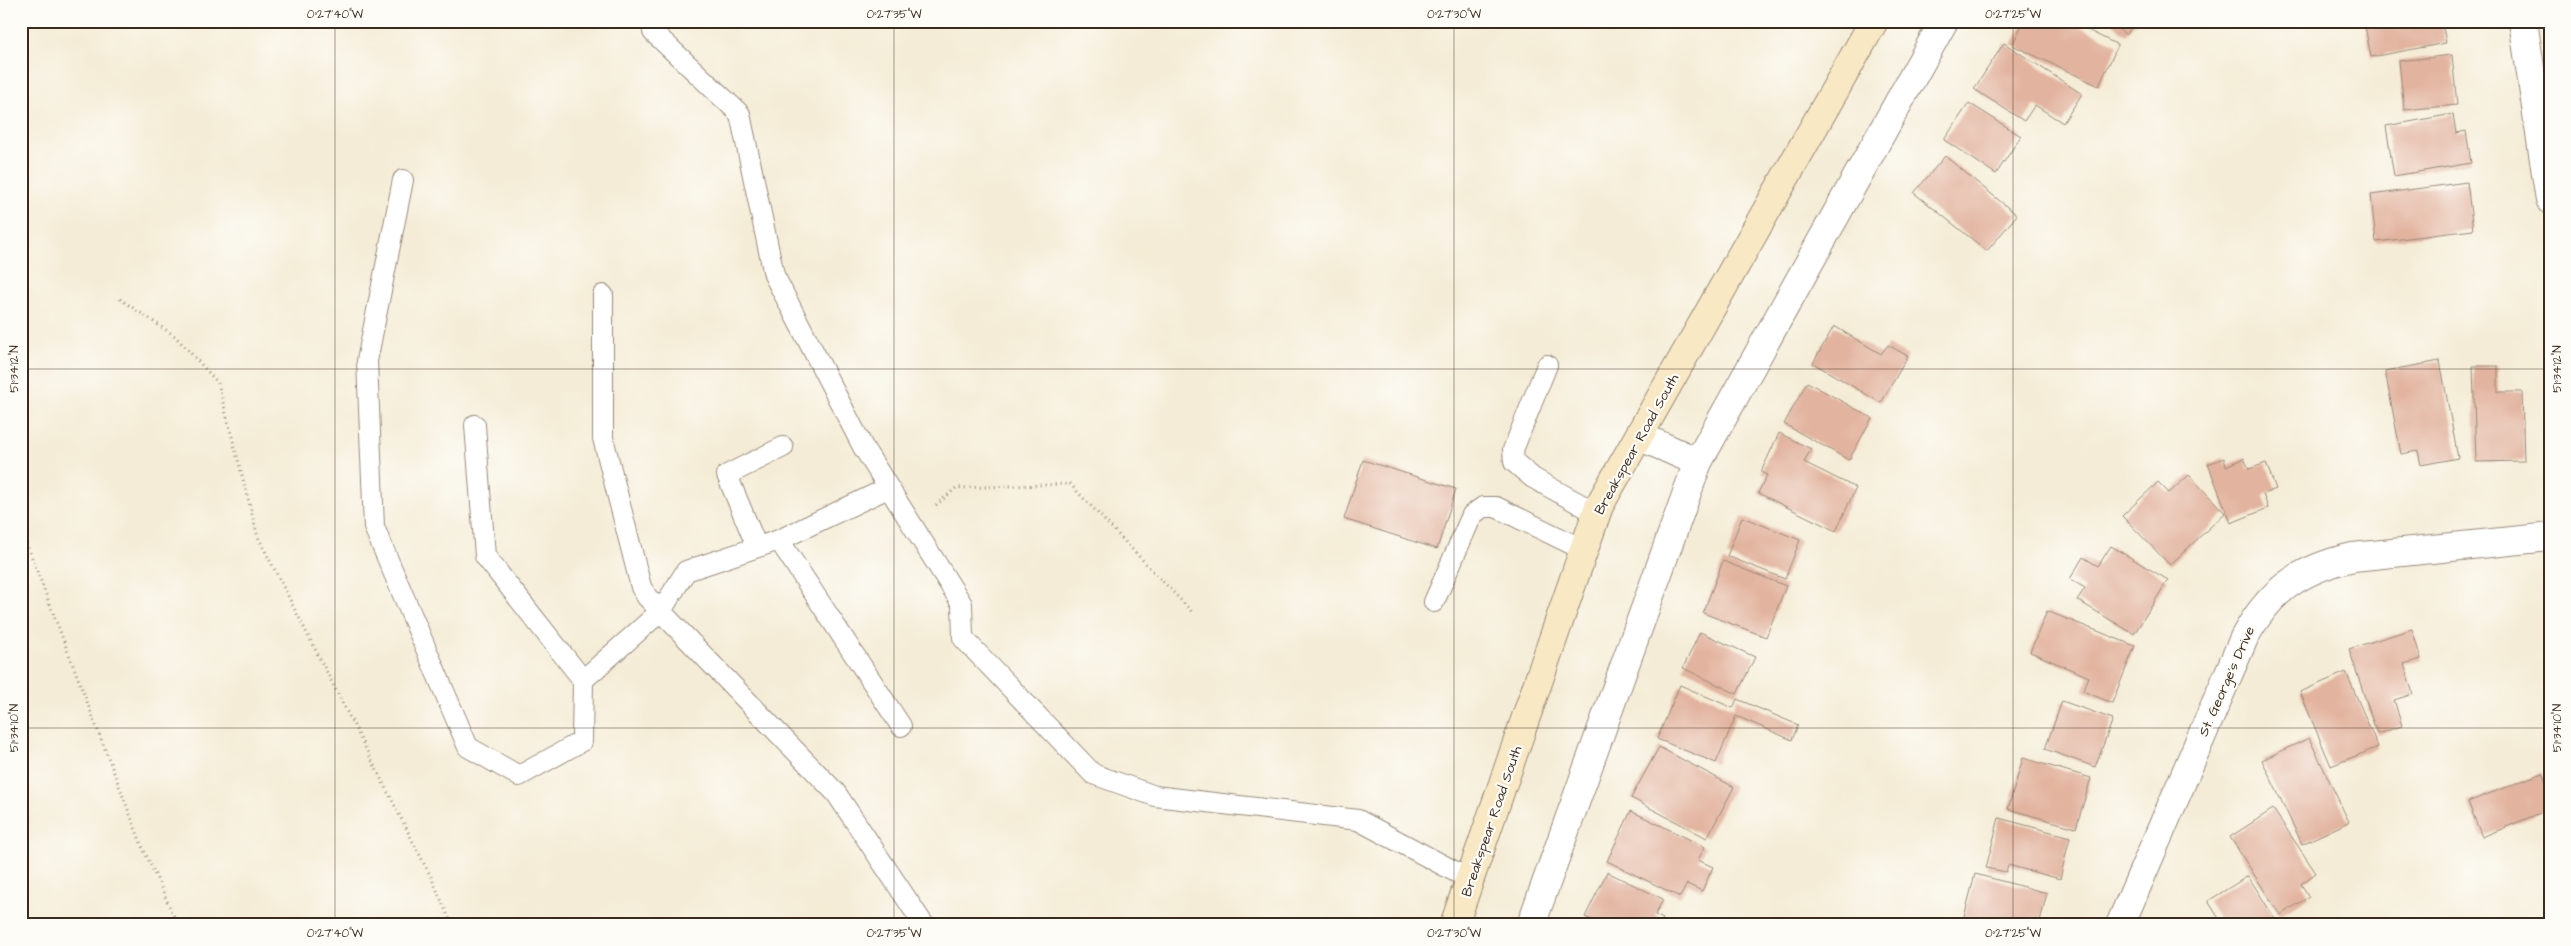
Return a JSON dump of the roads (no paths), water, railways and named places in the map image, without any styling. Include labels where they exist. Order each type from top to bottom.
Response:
[{"type":"street","name":"Breakspear Road South","points":[[1454,925],[1596,513],[1874,21]]},
{"type":"street","points":[[1531,925],[1698,462],[1944,21]]},
{"type":"street","points":[[2523,21],[2550,200]]},
{"type":"street","points":[[1638,436],[1698,462]]},
{"type":"street","name":"St. George's Drive","points":[[2120,925],[2244,638],[2254,618],[2280,590],[2306,572],[2330,562],[2353,557],[2550,537]]},
{"type":"lane","points":[[653,32],[740,114],[774,275],[862,447],[962,604],[963,638],[1093,774],[1155,796],[1358,820],[1471,880]]},
{"type":"lane","points":[[403,180],[366,361],[374,528],[468,747],[519,776],[582,741],[583,680],[485,556],[475,425]]},
{"type":"lane","points":[[604,295],[604,438],[641,587],[647,597],[836,792],[924,925]]},
{"type":"lane","points":[[1548,365],[1513,450],[1514,462],[1533,478],[1596,513]]},
{"type":"lane","points":[[757,547],[727,475],[783,447]]},
{"type":"lane","points":[[583,680],[661,611],[686,571],[779,540],[888,488]]},
{"type":"lane","points":[[1434,602],[1472,515],[1483,507],[1496,507],[1584,550]]},
{"type":"lane","points":[[779,540],[901,726]]}]
